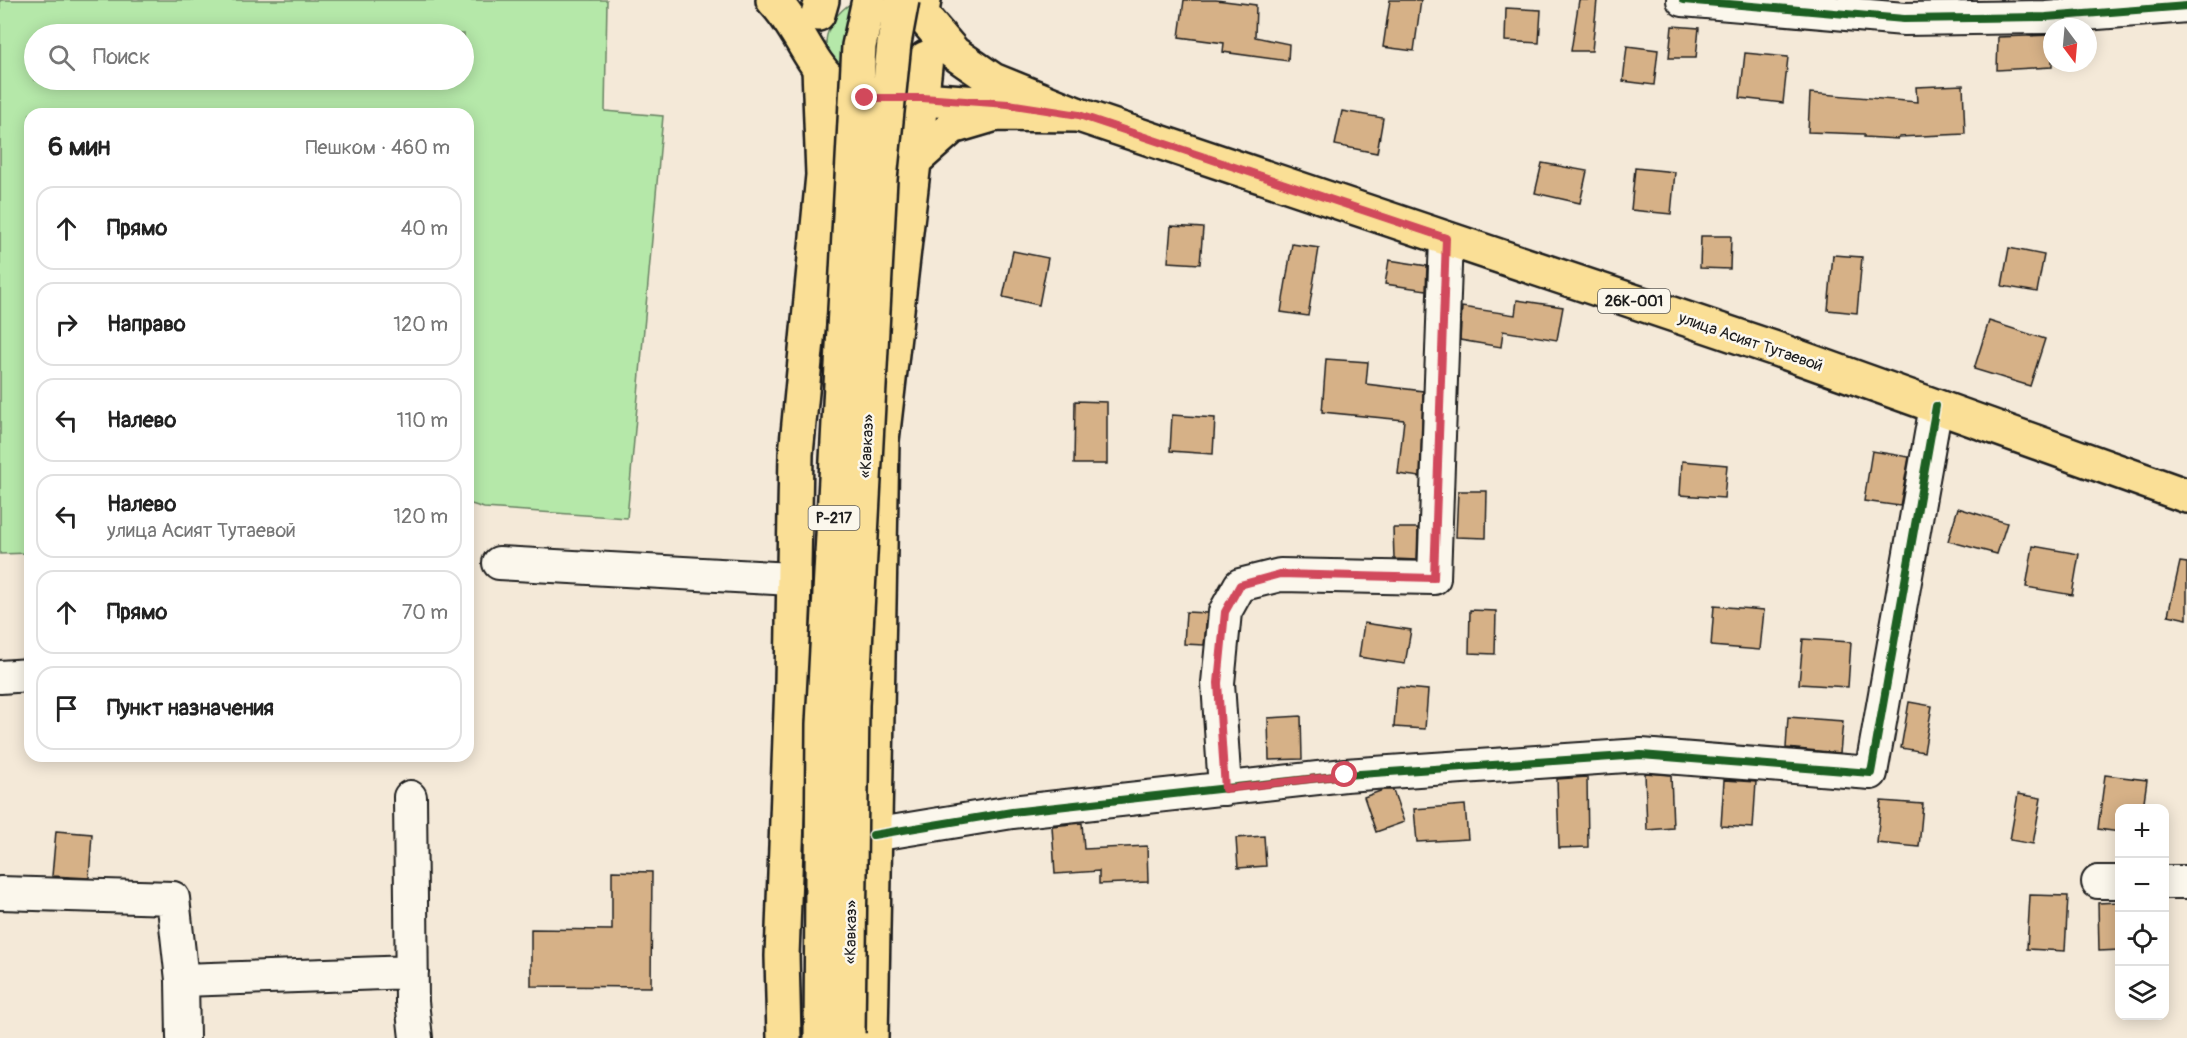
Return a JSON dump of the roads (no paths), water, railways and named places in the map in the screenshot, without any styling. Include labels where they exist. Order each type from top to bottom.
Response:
[{"type":"main road","points":[[773,0],[819,68],[830,82],[846,93],[865,98],[922,98],[1008,104],[1079,115]]},
{"type":"main road","name":"«Кавказ»","points":[[842,1037],[823,724],[859,46],[869,0]]},
{"type":"main road","points":[[784,1038],[782,956],[792,683],[792,579],[796,454],[823,174],[819,68],[812,50],[812,31],[822,5]]},
{"type":"main road","points":[[914,161],[929,38],[917,6]]},
{"type":"main road","name":"«Кавказ»","points":[[842,1037],[852,705],[880,179],[894,43],[917,6]]},
{"type":"main road","name":"улица Асият Тутаевой","points":[[917,6],[954,52],[993,80],[1079,115],[1773,348],[2187,496]]},
{"type":"main road","points":[[883,97],[902,89],[926,58]]},
{"type":"main road","points":[[914,161],[952,127],[996,114],[1079,115]]},
{"type":"main road","name":"Р-217","points":[[842,1037],[873,835],[882,440],[914,161]]},
{"type":"street","points":[[1683,0],[2046,17],[2187,6]]},
{"type":"street","points":[[1225,789],[1218,683],[1225,612],[1240,585],[1280,574],[1434,578],[1446,238]]},
{"type":"street","points":[[873,835],[1012,812],[1345,775],[1641,755],[1871,773],[1936,406]]},
{"type":"street","points":[[499,563],[792,579]]},
{"type":"street","points":[[0,677],[24,675]]},
{"type":"street","points":[[410,797],[412,972],[416,1038]]},
{"type":"street","points":[[2169,882],[2187,882]]},
{"type":"street","points":[[0,893],[173,898],[182,980],[183,1038]]},
{"type":"street","points":[[182,980],[412,972]]}]
